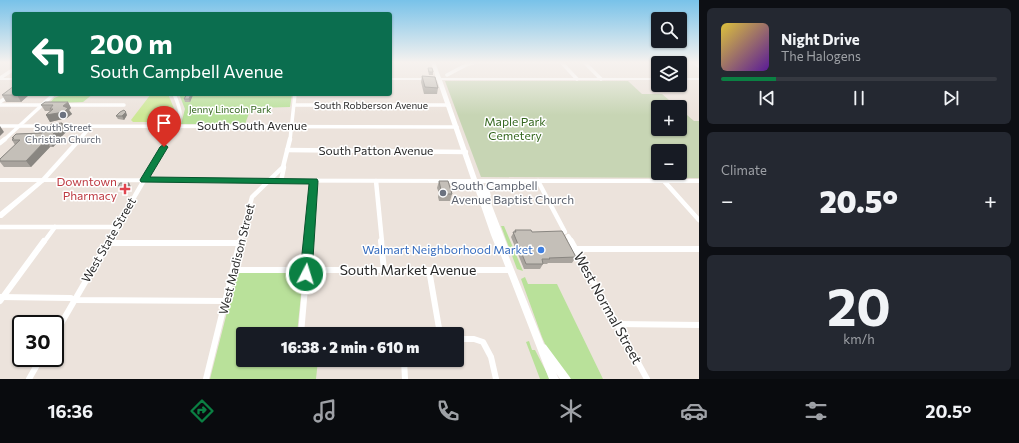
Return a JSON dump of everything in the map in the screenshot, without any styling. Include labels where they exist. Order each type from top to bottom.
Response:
[{"type":"main road","points":[[439,80],[477,183],[482,190],[504,247],[503,252]]},
{"type":"main road","points":[[0,180],[376,181],[477,183],[500,181],[699,182]]},
{"type":"main road","points":[[0,216],[43,180]]},
{"type":"main road","points":[[488,206],[490,202],[486,187],[500,181]]},
{"type":"main road","points":[[477,183],[477,189],[494,235],[503,252],[554,379]]},
{"type":"main road","points":[[538,342],[566,379]]},
{"type":"street","points":[[0,104],[12,94]]},
{"type":"street","points":[[0,143],[52,96]]},
{"type":"street","name":"West State Street","points":[[64,318],[181,116],[181,109],[175,96]]},
{"type":"street","points":[[281,181],[296,96]]},
{"type":"street","points":[[0,104],[48,105]]},
{"type":"street","points":[[61,105],[124,105]]},
{"type":"street","name":"South Robberson Avenue","points":[[294,105],[449,105]]},
{"type":"street","name":"South South Avenue","points":[[0,126],[457,127]]},
{"type":"street","points":[[43,180],[91,126]]},
{"type":"street","name":"South Patton Avenue","points":[[287,150],[466,152]]},
{"type":"street","name":"West Madison Street","points":[[206,379],[252,199],[257,190],[284,165]]},
{"type":"street","points":[[302,327],[314,181]]},
{"type":"street","points":[[376,181],[384,270]]},
{"type":"street","name":"West Normal Street","points":[[538,181],[647,379]]},
{"type":"street","points":[[664,181],[699,220]]},
{"type":"street","points":[[1,298],[55,226]]},
{"type":"street","points":[[0,227],[118,227]]},
{"type":"street","points":[[108,243],[240,243]]},
{"type":"street","points":[[575,248],[699,249]]},
{"type":"street","name":"South Market Avenue","points":[[234,270],[510,270]]},
{"type":"street","points":[[429,270],[439,327]]},
{"type":"street","points":[[1,298],[226,301]]},
{"type":"street","points":[[617,324],[699,325]]},
{"type":"street","points":[[464,339],[475,339],[484,342],[488,347],[496,379]]},
{"type":"street","points":[[29,379],[36,367]]},
{"type":"street","points":[[404,367],[405,379]]},
{"type":"green space","name":"Maple Park Cemetery","points":[[445,81],[628,81],[642,94],[662,94],[669,100],[651,100],[651,136],[687,136],[687,115],[694,121],[699,121],[699,178],[687,178],[687,144],[651,144],[651,178],[481,177]]},
{"type":"green space","points":[[59,96],[90,96],[83,102],[50,103],[54,98]]},
{"type":"green space","points":[[149,96],[169,96],[175,111],[170,122],[133,122],[131,120]]},
{"type":"green space","name":"Jenny Lincoln Park","points":[[180,96],[292,96],[290,107],[251,108],[245,124],[181,124],[185,109]]},
{"type":"green space","points":[[501,226],[504,226],[523,271],[517,269]]},
{"type":"green space","points":[[237,273],[301,273],[303,275],[298,327],[236,327],[236,367],[317,367],[316,379],[210,379]]},
{"type":"green space","points":[[525,277],[528,284],[557,284],[603,379],[569,379],[546,346],[542,337],[521,279]]},
{"type":"green space","points":[[529,341],[532,350],[535,350],[550,379],[540,379],[526,342]]},
{"type":"building","points":[[423,80],[436,80],[438,88],[425,87]]},
{"type":"building","points":[[12,88],[12,95],[2,95]]},
{"type":"building","points":[[186,96],[190,96],[189,99],[184,99]]},
{"type":"building","points":[[45,102],[68,102],[63,106],[68,108],[64,112],[46,115],[53,109],[50,109],[53,105],[41,105]]},
{"type":"building","points":[[124,110],[126,112],[122,116],[116,116],[120,112]]},
{"type":"building","points":[[62,123],[61,124],[63,124],[54,134],[46,140],[26,161],[0,161],[0,159],[20,140],[12,140],[16,134],[42,133],[51,124]]},
{"type":"building","points":[[439,181],[448,181],[452,194],[440,194],[439,190],[441,190]]},
{"type":"building","points":[[120,183],[129,183],[127,187],[118,187]]},
{"type":"building","name":"Walmart Neighborhood Market","points":[[515,230],[531,230],[532,232],[562,231],[576,257],[549,258],[550,259],[542,259],[543,264],[526,264],[513,232],[516,232]]},
{"type":"place","name":"South Street Christian Church","points":[[63,115]]},
{"type":"place","name":"Downtown Pharmacy","points":[[125,189]]},
{"type":"place","name":"South Campbell Avenue Baptist Church","points":[[443,193]]},
{"type":"place","name":"Walmart Neighborhood Market","points":[[541,250]]},
{"type":"route","points":[[164,147],[144,180],[314,181],[306,274]]}]
